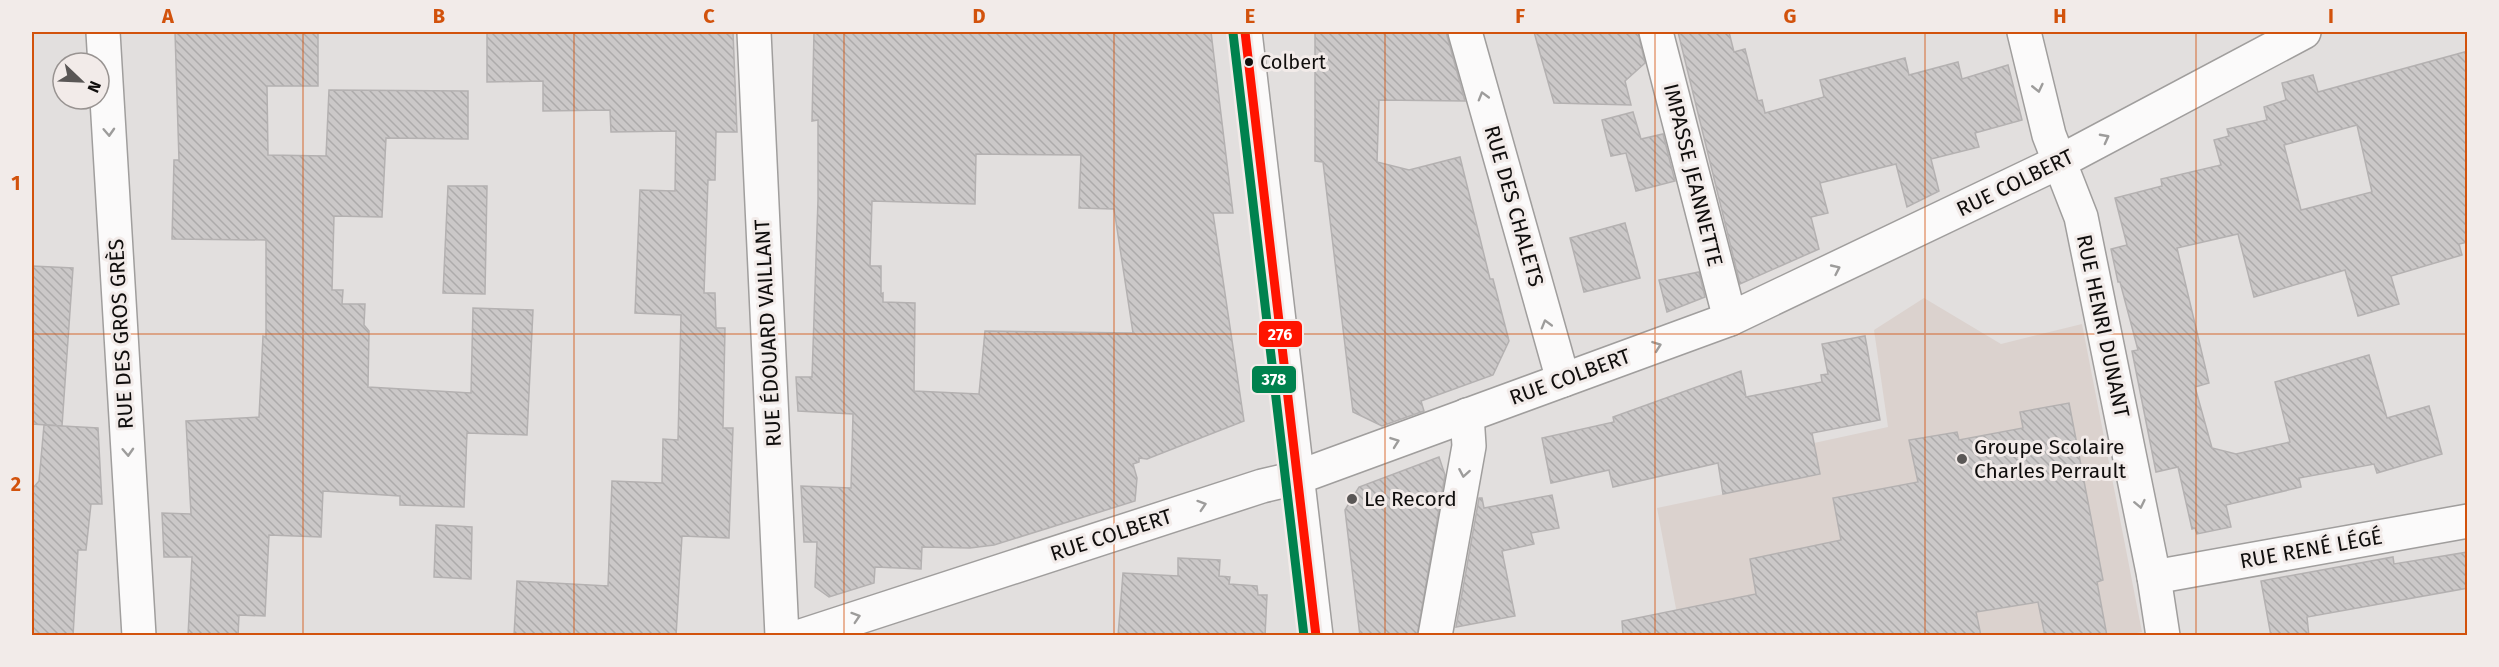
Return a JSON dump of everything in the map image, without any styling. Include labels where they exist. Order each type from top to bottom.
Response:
[{"type":"street","name":"RUE DES GROS GRÈS","points":[[103,32],[139,636]]},
{"type":"street","name":"RUE ÉDOUARD VAILLANT","points":[[754,32],[782,636]]},
{"type":"street","points":[[1245,32],[1316,636]]},
{"type":"street","name":"RUE DES CHALETS","points":[[1465,32],[1563,380]]},
{"type":"street","name":"IMPASSE JEANNETTE","points":[[1656,32],[1730,319]]},
{"type":"street","name":"RUE HENRI DUNANT","points":[[2024,32],[2049,135],[2081,216],[2154,577],[2163,636]]},
{"type":"street","name":"RUE COLBERT","points":[[801,636],[1262,486],[1296,478],[1730,319],[2061,161],[2304,32]]},
{"type":"street","points":[[1435,636],[1469,446],[1467,415]]},
{"type":"street","name":"RUE RENÉ LÉGÉ","points":[[2154,577],[2468,521]]},
{"type":"shaded area","name":"Groupe Scolaire Charles Perrault","points":[[1924,298],[2001,344],[2082,324],[2142,632],[2120,636],[1681,635],[1657,508],[1819,474],[1814,443],[1888,427],[1874,330]]},
{"type":"building","points":[[175,32],[318,32],[318,86],[267,86],[268,155],[326,156],[329,90],[468,91],[468,139],[386,138],[382,217],[334,216],[332,290],[343,290],[342,304],[365,304],[364,325],[369,331],[368,387],[471,393],[473,308],[533,310],[527,435],[467,433],[464,507],[400,505],[400,496],[323,491],[321,537],[269,535],[265,616],[239,615],[238,636],[188,636],[192,557],[164,557],[162,513],[191,514],[186,421],[259,417],[263,336],[266,337],[266,240],[172,239],[174,160],[179,160]]},
{"type":"building","points":[[487,32],[733,32],[737,132],[716,132],[715,180],[708,180],[704,293],[715,293],[716,328],[725,328],[723,428],[733,428],[729,538],[682,536],[676,636],[514,636],[517,581],[608,586],[612,481],[662,483],[663,439],[678,440],[681,315],[635,313],[640,190],[675,191],[676,131],[611,132],[610,110],[543,111],[543,81],[487,82]]},
{"type":"building","points":[[814,32],[1211,32],[1233,213],[1213,213],[1244,421],[1147,459],[1139,458],[1139,462],[1133,464],[1137,478],[1135,501],[994,545],[970,548],[922,547],[921,569],[875,567],[874,583],[829,597],[815,587],[817,542],[804,542],[801,486],[851,488],[853,414],[798,411],[796,377],[812,377],[818,200],[818,120],[812,121]],"holes":[[[976,154],[1081,155],[1079,208],[1114,209],[1133,333],[985,331],[979,394],[914,391],[915,303],[883,302],[881,266],[870,266],[872,201],[975,204]]]},
{"type":"building","points":[[1315,32],[1446,32],[1465,101],[1379,100],[1377,162],[1409,170],[1460,157],[1490,279],[1493,279],[1509,341],[1493,375],[1421,401],[1424,411],[1382,426],[1353,412],[1323,162],[1315,161]]},
{"type":"building","points":[[1534,32],[1638,32],[1645,63],[1625,81],[1631,105],[1554,103]]},
{"type":"building","points":[[1678,32],[1729,32],[1734,52],[1745,49],[1758,101],[1762,100],[1765,113],[1824,97],[1820,80],[1905,58],[1909,75],[1958,62],[1962,79],[2008,65],[2022,120],[1975,133],[1979,147],[1931,159],[1939,191],[1907,207],[1896,164],[1820,183],[1828,213],[1811,217],[1819,249],[1740,284]]},
{"type":"building","points":[[2468,51],[2468,242],[2459,244],[2462,255],[2391,276],[2399,304],[2358,316],[2345,270],[2254,297],[2238,234],[2177,248],[2209,383],[2195,387],[2212,448],[2236,454],[2290,442],[2275,382],[2369,355],[2387,418],[2429,406],[2442,454],[2377,473],[2374,464],[2299,478],[2301,487],[2226,505],[2231,527],[2197,534],[2195,528],[2192,529],[2178,467],[2156,472],[2132,351],[2138,350],[2111,249],[2127,245],[2115,198],[2162,186],[2161,179],[2221,165],[2214,140],[2229,136],[2227,129],[2267,120],[2264,107],[2286,100],[2282,83],[2313,75],[2318,92]],"holes":[[[2357,125],[2372,192],[2301,210],[2284,145]]]},
{"type":"building","points":[[1633,112],[1641,139],[1663,134],[1675,181],[1636,191],[1626,153],[1611,156],[1602,120]]},
{"type":"building","points":[[448,186],[487,186],[485,294],[443,293]]},
{"type":"building","points":[[1625,223],[1640,278],[1584,292],[1570,238]]},
{"type":"building","points":[[32,266],[73,268],[62,426],[32,424]]},
{"type":"building","points":[[1699,272],[1705,297],[1667,312],[1659,280]]},
{"type":"building","points":[[1865,336],[1880,420],[1812,433],[1820,474],[1723,494],[1718,463],[1613,487],[1609,470],[1551,483],[1542,438],[1614,422],[1613,417],[1741,371],[1746,397],[1822,382],[1821,375],[1828,374],[1822,344]]},
{"type":"building","points":[[2069,403],[2103,580],[2097,582],[2107,636],[2045,636],[2038,602],[1976,612],[1981,636],[1623,636],[1622,621],[1756,594],[1750,559],[1841,540],[1833,498],[1918,482],[1909,440],[1957,432],[1959,440],[2023,428],[2020,412]]},
{"type":"building","points":[[44,425],[98,428],[102,504],[91,504],[86,550],[78,550],[73,636],[32,636],[32,489],[39,481]]},
{"type":"building","points":[[1439,457],[1445,475],[1417,636],[1360,636],[1345,510],[1359,487]]},
{"type":"building","points":[[1552,495],[1559,528],[1531,533],[1534,544],[1502,551],[1515,616],[1456,627],[1479,498],[1482,498],[1484,508]]},
{"type":"building","points":[[436,525],[472,527],[471,579],[434,577]]},
{"type":"building","points":[[2468,552],[2468,588],[2307,617],[2309,636],[2271,636],[2261,581],[2393,557],[2394,564]]},
{"type":"building","points":[[1178,558],[1220,560],[1219,576],[1230,577],[1229,584],[1257,586],[1258,595],[1267,595],[1265,636],[1118,636],[1123,573],[1178,576]]},
{"type":"transit line","name":"276","points":[[1245,32],[1316,636]]},
{"type":"transit line","name":"378","points":[[1233,33],[1304,636]]},
{"type":"place","name":"Colbert","points":[[1249,62]]},
{"type":"place","name":"Groupe Scolaire Charles Perrault","points":[[1962,459]]},
{"type":"place","name":"Le Record","points":[[1352,499]]}]
